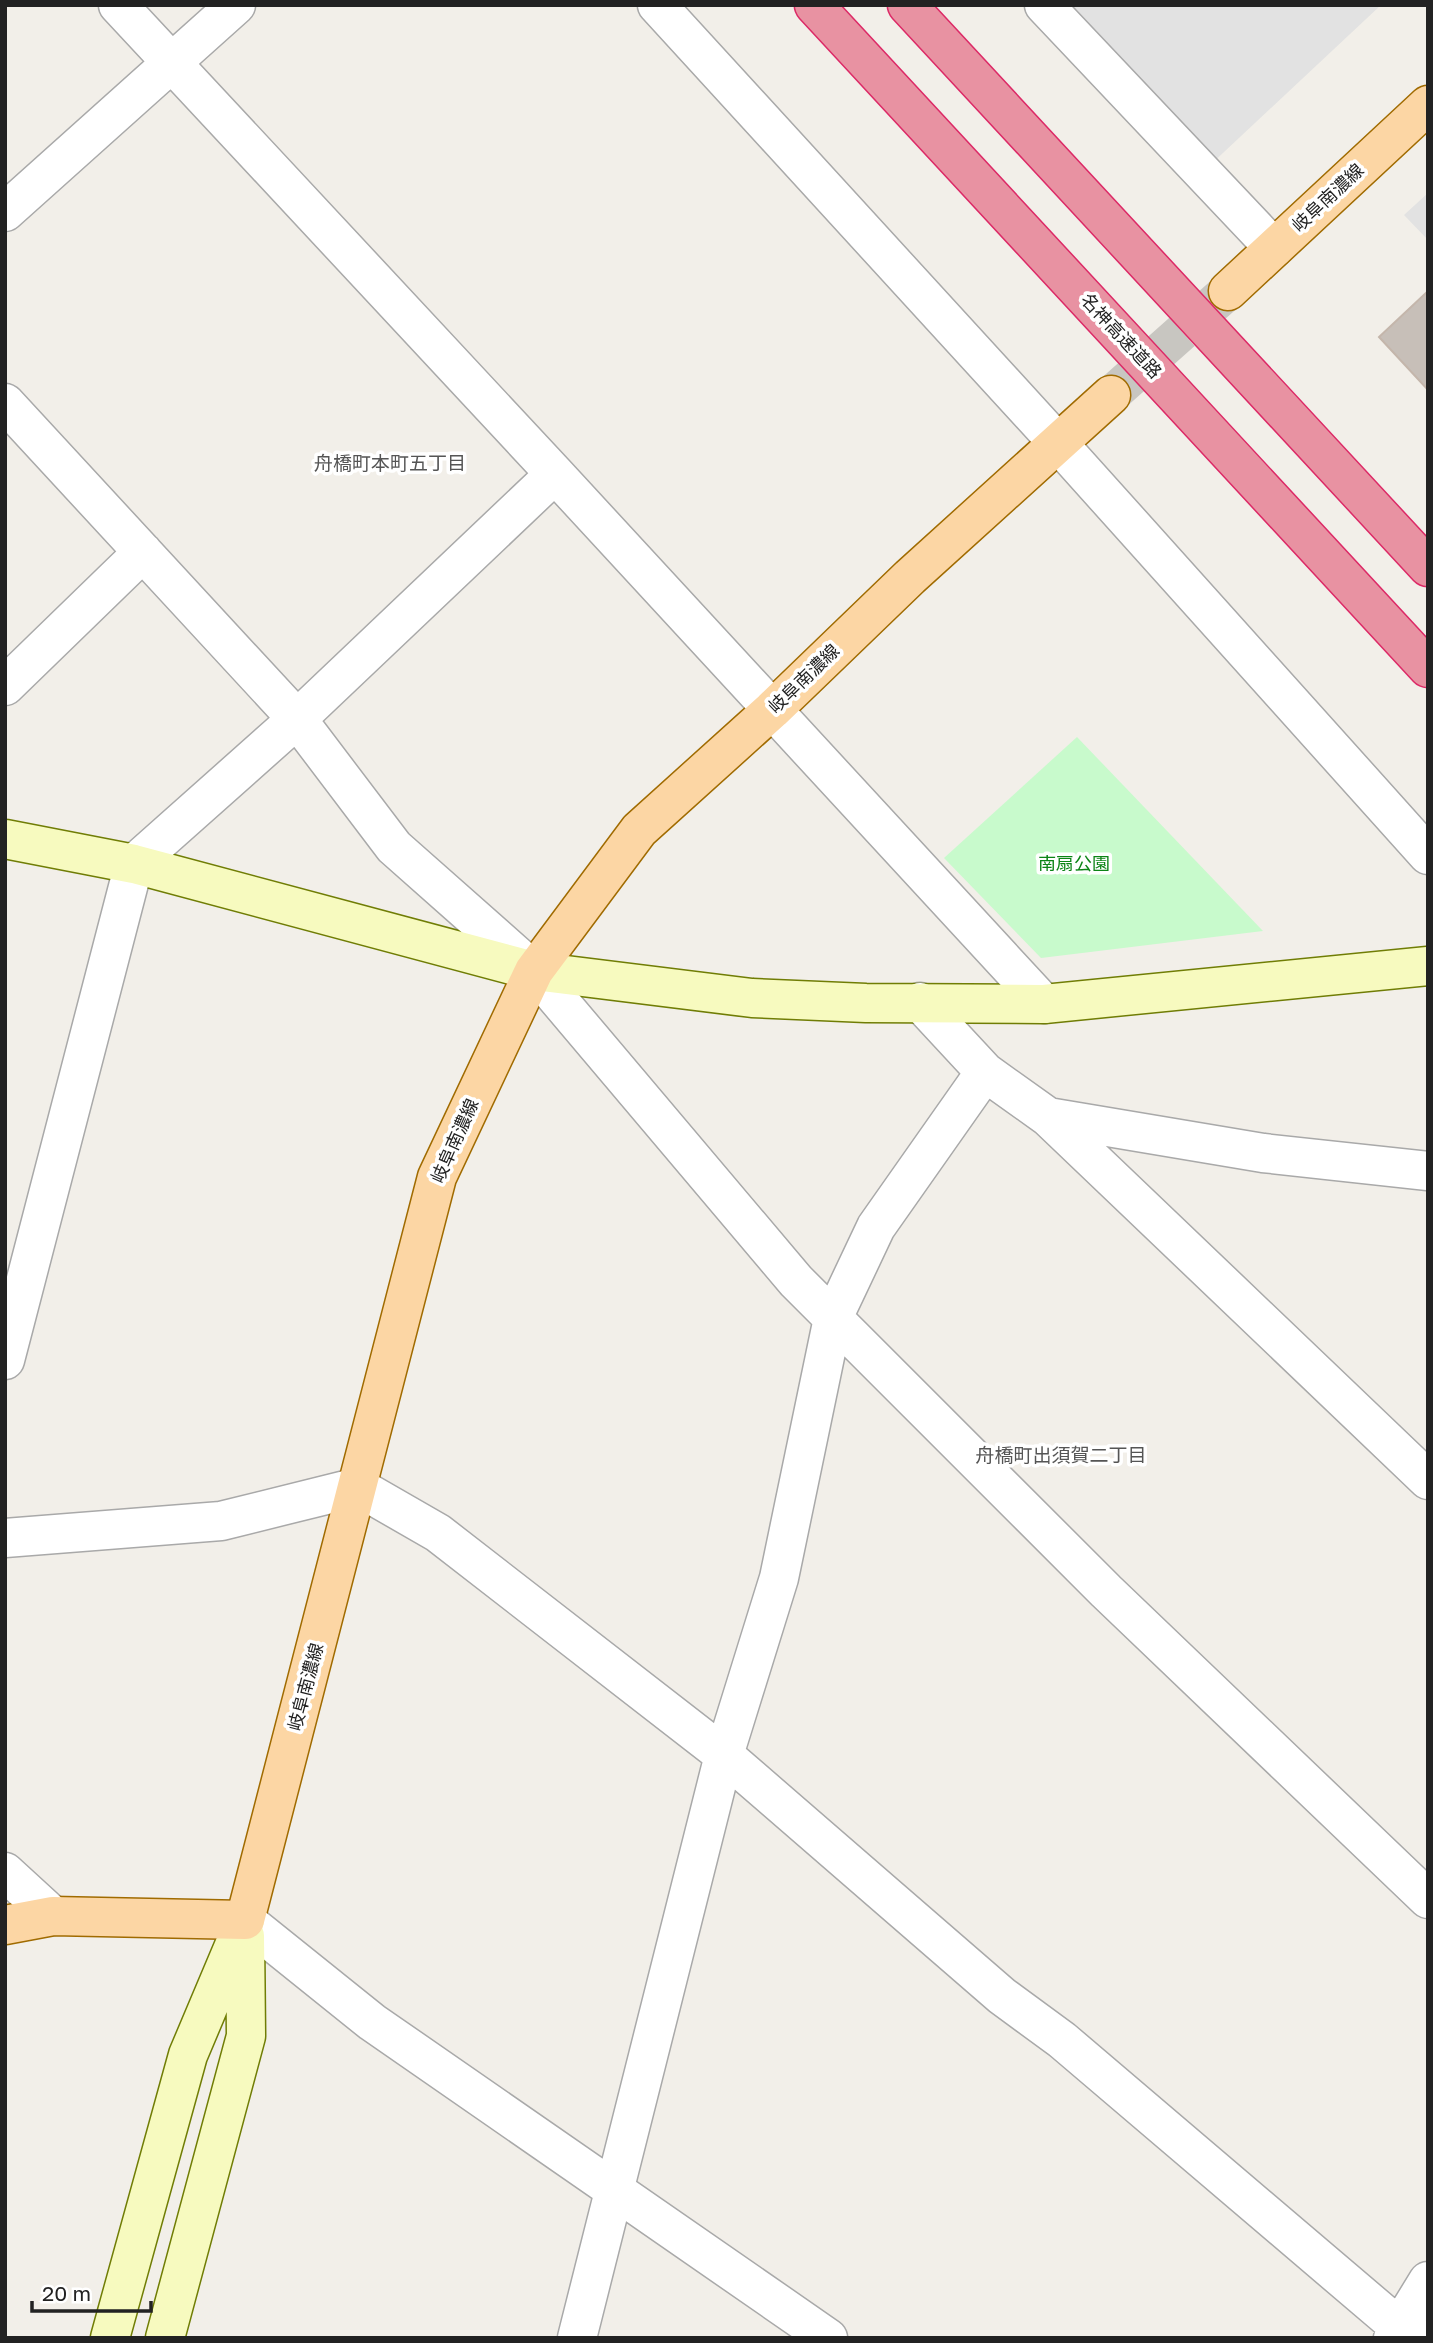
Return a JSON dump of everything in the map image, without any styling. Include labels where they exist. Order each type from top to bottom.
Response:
[{"type":"highway","name":"名神高速道路","points":[[814,5],[1428,668]]},
{"type":"highway","points":[[907,5],[1428,568]]},
{"type":"main road","name":"岐阜南濃線","points":[[1227,291],[1428,106]]},
{"type":"main road","name":"岐阜南濃線","points":[[245,1920],[437,1177],[534,971],[639,830],[772,710],[910,577],[1111,395]]},
{"type":"main road","points":[[5,1925],[53,1916],[245,1920]]},
{"type":"street","points":[[118,5],[1044,1004]]},
{"type":"street","points":[[5,212],[236,5]]},
{"type":"street","points":[[657,5],[1057,442],[1428,855]]},
{"type":"street","points":[[1044,5],[1274,248]]},
{"type":"street","points":[[5,403],[297,719],[394,847],[534,971],[796,1280],[1106,1591],[1428,1899]]},
{"type":"street","points":[[5,1360],[134,864],[297,719],[555,474]]},
{"type":"street","points":[[5,686],[143,552]]},
{"type":"street","points":[[5,839],[134,864],[534,971],[752,998],[866,1003],[1044,1004],[1428,966]]},
{"type":"street","points":[[920,1002],[985,1072],[1048,1117],[1428,1480]]},
{"type":"street","points":[[577,2338],[724,1755],[779,1578],[833,1318],[876,1227],[985,1072]]},
{"type":"street","points":[[1048,1117],[1263,1153],[1428,1171]]},
{"type":"street","points":[[5,1538],[221,1521],[358,1487],[438,1533],[724,1755],[1002,1996],[1062,2040],[1406,2334],[1428,2281]]},
{"type":"street","points":[[5,1872],[53,1916]]},
{"type":"street","points":[[245,1920],[372,2022],[828,2338]]},
{"type":"street","points":[[110,2338],[188,2056],[245,1920]]},
{"type":"street","points":[[165,2338],[246,2036],[245,1920]]},
{"type":"green space","name":"南扇公園","points":[[1077,737],[1263,931],[1041,958],[944,858]]},
{"type":"shaded area","points":[[1061,5],[1381,5],[1208,167]]},
{"type":"shaded area","points":[[1428,193],[1428,240],[1404,215]]},
{"type":"building","points":[[1428,291],[1428,390],[1379,337]]},
{"type":"tunnel","points":[[1111,395],[1228,291]]},
{"type":"district","name":"舟橋町本町五丁目","points":[[390,463]]},
{"type":"district","name":"舟橋町出須賀二丁目","points":[[1061,1455]]}]
